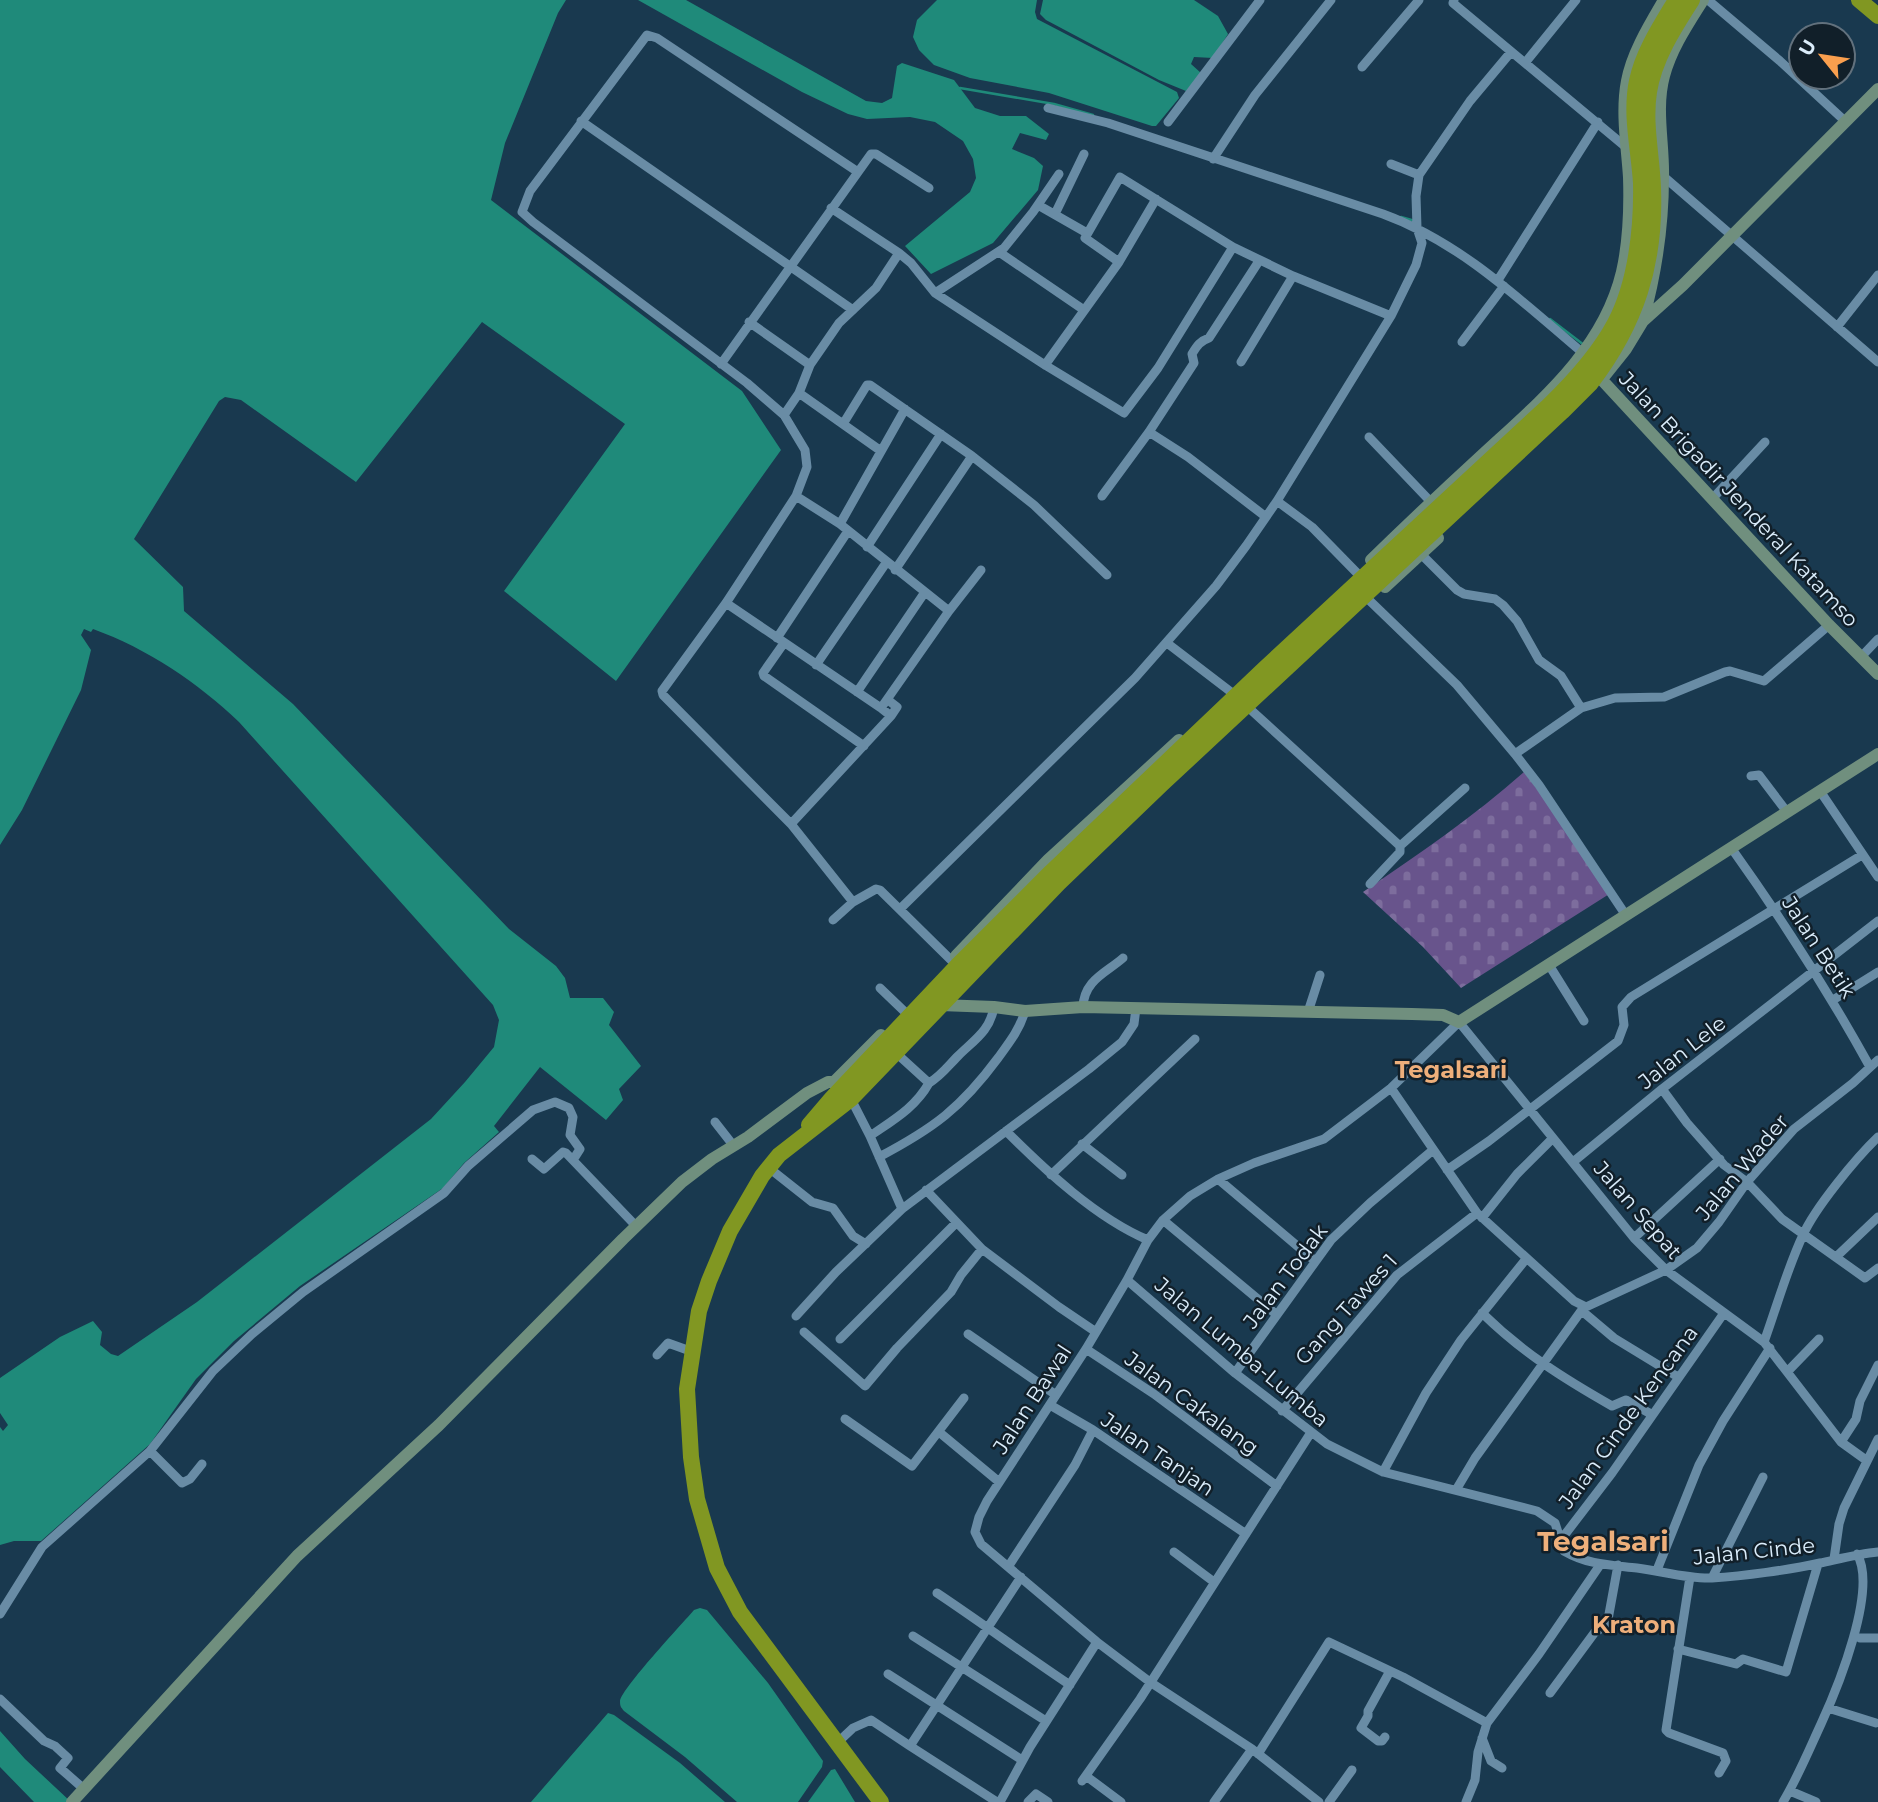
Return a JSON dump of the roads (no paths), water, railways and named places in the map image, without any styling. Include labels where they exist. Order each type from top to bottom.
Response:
[{"type":"highway","points":[[881,1802],[740,1612],[717,1568],[697,1499],[687,1389],[699,1311],[730,1231],[746,1201],[779,1155],[799,1139],[981,941],[1041,881],[1274,661],[1519,442],[1581,394],[1599,373],[1628,326],[1634,290],[1641,183],[1635,110],[1637,82],[1645,57],[1676,0]]},
{"type":"highway","points":[[1634,290],[1653,227],[1649,92],[1660,56],[1692,0]]},
{"type":"highway","points":[[1859,0],[1878,16]]},
{"type":"highway","points":[[842,1090],[895,1052],[943,1006],[1059,883],[1519,442]]},
{"type":"street","points":[[1168,122],[1260,0]]},
{"type":"street","points":[[1214,155],[1255,95],[1331,0]]},
{"type":"street","points":[[1362,67],[1419,0]]},
{"type":"street","points":[[1525,63],[1576,0]]},
{"type":"street","points":[[842,1090],[905,1012],[1048,860],[1536,405],[1584,354],[1605,319],[1617,289],[1626,248],[1629,215],[1625,109],[1628,77],[1650,23],[1664,0]]},
{"type":"street","points":[[943,1006],[1075,877],[1421,554],[1602,380],[1643,321],[1661,237],[1664,176],[1660,108],[1664,76],[1678,42],[1705,0],[1780,61],[1846,122]]},
{"type":"street","points":[[1452,1],[1627,148]]},
{"type":"street","points":[[853,902],[791,824],[662,691],[726,603],[796,496],[807,467],[801,442],[784,415],[522,212],[530,191],[647,35],[858,172]]},
{"type":"street","points":[[900,909],[1135,678],[1232,565],[1277,501],[1391,316],[1422,243],[1417,223],[1416,185],[1419,175],[1454,121],[1511,52]]},
{"type":"street","points":[[1605,319],[1643,321],[1683,285],[1878,89]]},
{"type":"street","points":[[1048,108],[1214,155],[1383,214],[1417,223],[1501,280],[1584,354]]},
{"type":"street","points":[[581,121],[853,310]]},
{"type":"street","points":[[1462,342],[1598,122]]},
{"type":"street","points":[[721,364],[868,156],[873,153],[929,188]]},
{"type":"street","points":[[1055,214],[1084,154]]},
{"type":"street","points":[[1391,164],[1419,175]]},
{"type":"street","points":[[1664,176],[1878,362]]},
{"type":"street","points":[[1119,262],[1085,239],[1120,177],[1259,261],[1391,316]]},
{"type":"street","points":[[935,293],[999,252],[1018,232],[1056,178],[1068,187]]},
{"type":"street","points":[[1045,365],[1119,262],[1156,200]]},
{"type":"street","points":[[1038,205],[1087,233]]},
{"type":"street","points":[[831,208],[911,262],[935,293],[1124,413],[1158,368],[1233,247]]},
{"type":"street","points":[[999,252],[1084,310]]},
{"type":"street","points":[[784,415],[799,393],[810,365],[839,323],[876,288],[899,253]]},
{"type":"street","points":[[1102,496],[1149,432],[1194,363],[1192,354],[1200,341],[1209,338],[1259,261]]},
{"type":"street","points":[[1837,327],[1878,275]]},
{"type":"street","points":[[1241,362],[1293,276]]},
{"type":"street","points":[[749,322],[810,365]]},
{"type":"street","name":"Jalan Brigadir Jenderal Katamso","points":[[1602,380],[1829,625],[1878,674]]},
{"type":"street","points":[[843,425],[869,384],[972,456],[1034,505],[1107,575]]},
{"type":"street","points":[[799,393],[881,451]]},
{"type":"street","points":[[864,746],[763,673],[844,527],[905,409]]},
{"type":"street","points":[[1149,432],[1188,457],[1266,517]]},
{"type":"street","points":[[867,547],[941,434]]},
{"type":"street","points":[[1369,437],[1431,502]]},
{"type":"street","points":[[1713,498],[1765,442]]},
{"type":"street","points":[[895,570],[972,456]]},
{"type":"street","points":[[796,496],[844,527],[950,611]]},
{"type":"street","points":[[1277,501],[1312,527],[1357,573]]},
{"type":"street","points":[[1421,554],[1457,590],[1464,594],[1495,598],[1503,605],[1517,621],[1539,660],[1561,676],[1581,708]]},
{"type":"street","points":[[816,665],[887,563]]},
{"type":"street","points":[[881,708],[982,570]]},
{"type":"street","points":[[857,692],[925,592]]},
{"type":"street","points":[[1370,601],[1457,685],[1515,754],[1539,785],[1625,914]]},
{"type":"street","points":[[726,603],[891,716]]},
{"type":"street","points":[[1515,754],[1581,708],[1615,698],[1664,697],[1730,671],[1764,681],[1829,625]]},
{"type":"street","points":[[1861,657],[1878,639]]},
{"type":"street","points":[[1167,643],[1231,692]]},
{"type":"street","points":[[791,824],[891,716],[897,707],[888,700]]},
{"type":"street","points":[[1251,710],[1400,846],[1400,852],[1370,884]]},
{"type":"street","points":[[943,1006],[994,1007],[1025,1011],[1083,1007],[1443,1015],[1459,1022],[1878,754]]},
{"type":"street","points":[[1751,776],[1756,774],[1760,777],[1787,812]]},
{"type":"street","points":[[1400,846],[1465,788]]},
{"type":"street","points":[[1820,791],[1878,877]]},
{"type":"street","name":"Jalan Betik","points":[[1732,849],[1774,908],[1874,1063]]},
{"type":"street","points":[[1447,1170],[1618,1041],[1623,1025],[1622,1007],[1626,1000],[1862,855]]},
{"type":"street","points":[[833,920],[853,902],[876,889],[884,893],[951,961]]},
{"type":"street","name":"Jalan Lele","points":[[1573,1162],[1878,921]]},
{"type":"street","points":[[1083,1007],[1085,995],[1098,976],[1123,958]]},
{"type":"street","points":[[1549,965],[1584,1021]]},
{"type":"street","points":[[1833,1000],[1878,972]]},
{"type":"street","points":[[1308,1012],[1320,975]]},
{"type":"street","points":[[880,988],[905,1012]]},
{"type":"street","points":[[870,1136],[905,1113],[929,1083],[943,1074],[982,1034],[990,1023],[994,1007]]},
{"type":"street","points":[[796,1316],[836,1272],[902,1209],[977,1155],[1122,1042],[1134,1024],[1136,1008]]},
{"type":"street","points":[[879,1157],[922,1134],[956,1108],[1012,1040],[1025,1011]]},
{"type":"street","name":"Jalan Sepat","points":[[1459,1022],[1634,1238],[1666,1270],[1767,1345],[1841,1441],[1866,1460]]},
{"type":"street","name":"Jalan Bawal","points":[[1319,1802],[1255,1752],[1147,1685],[1019,1581],[1008,1567],[981,1544],[975,1532],[979,1517],[998,1481],[1086,1349],[1148,1240],[1163,1220],[1183,1201],[1218,1179],[1254,1163],[1324,1139],[1391,1088],[1459,1022]]},
{"type":"street","points":[[1051,1175],[1195,1040]]},
{"type":"street","points":[[895,1052],[929,1083]]},
{"type":"street","name":"Jalan Wader","points":[[1583,1309],[1666,1270],[1697,1248],[1747,1182],[1794,1129],[1874,1063]]},
{"type":"street","points":[[0,1699],[48,1744],[55,1746],[68,1758],[60,1768],[78,1796],[298,1556],[439,1425],[636,1226],[691,1174],[748,1137],[807,1093],[828,1082],[842,1090],[870,1136],[902,1209]]},
{"type":"street","points":[[1391,1088],[1479,1215],[1614,1338],[1678,1377]]},
{"type":"street","points":[[1662,1089],[1687,1123],[1720,1159],[1747,1182],[1782,1219],[1865,1278],[1878,1268]]},
{"type":"street","points":[[0,1614],[42,1547],[150,1451],[204,1381],[252,1334],[322,1277],[444,1193],[468,1166],[533,1110],[555,1102],[569,1108],[573,1117],[570,1135],[580,1149],[573,1160]]},
{"type":"street","points":[[715,1122],[733,1145]]},
{"type":"street","points":[[1006,1131],[1051,1175],[1108,1217],[1148,1240]]},
{"type":"street","points":[[1657,1570],[1699,1465],[1767,1345],[1803,1234],[1819,1209],[1874,1148],[1878,1137]]},
{"type":"street","name":"Gang Tawes 1","points":[[1282,1411],[1396,1275],[1479,1215],[1553,1138]]},
{"type":"street","points":[[1082,1144],[1122,1175]]},
{"type":"street","name":"Jalan Todak","points":[[1235,1373],[1315,1261],[1343,1227],[1433,1150]]},
{"type":"street","points":[[532,1159],[542,1169],[564,1152],[636,1226]]},
{"type":"street","points":[[1634,1238],[1720,1159]]},
{"type":"street","points":[[769,1168],[812,1202],[833,1208],[853,1236],[866,1244]]},
{"type":"street","points":[[1218,1179],[1315,1261]]},
{"type":"street","points":[[926,1190],[982,1248],[1096,1332]]},
{"type":"street","points":[[1836,1257],[1878,1217]]},
{"type":"street","points":[[1163,1220],[1277,1315]]},
{"type":"street","points":[[841,1339],[956,1223]]},
{"type":"street","points":[[804,1332],[865,1386],[951,1292],[982,1248]]},
{"type":"street","points":[[1383,1472],[1426,1393],[1461,1340],[1526,1259]]},
{"type":"street","name":"Jalan Lumba-Lumba","points":[[1127,1280],[1310,1434],[1345,1455],[1383,1472],[1537,1511],[1555,1523],[1560,1541]]},
{"type":"street","points":[[1456,1490],[1475,1458],[1583,1309]]},
{"type":"street","points":[[1482,1313],[1507,1337],[1543,1364],[1612,1406],[1626,1400],[1651,1414]]},
{"type":"street","name":"Jalan Cinde Kencana","points":[[1560,1541],[1612,1473],[1724,1313]]},
{"type":"street","points":[[968,1334],[1056,1395]]},
{"type":"street","points":[[1788,1371],[1819,1339]]},
{"type":"street","points":[[657,1355],[668,1343],[692,1358]]},
{"type":"street","name":"Jalan Cakalang","points":[[1086,1349],[1154,1394],[1277,1486]]},
{"type":"street","points":[[1841,1441],[1856,1419],[1860,1401],[1878,1365]]},
{"type":"street","points":[[845,1419],[912,1465],[964,1398]]},
{"type":"street","name":"Jalan Tanjan","points":[[1050,1405],[1093,1430],[1245,1534]]},
{"type":"street","points":[[1008,1567],[1075,1465],[1093,1430]]},
{"type":"street","points":[[939,1432],[998,1481]]},
{"type":"street","points":[[1121,1802],[1084,1778],[1140,1699],[1310,1434]]},
{"type":"street","points":[[1835,1559],[1839,1524],[1844,1508],[1878,1439]]},
{"type":"street","points":[[150,1451],[182,1483],[190,1479],[202,1464]]},
{"type":"street","points":[[1712,1578],[1763,1477]]},
{"type":"street","name":"Jalan Cinde","points":[[1560,1541],[1564,1551],[1600,1565],[1712,1578],[1878,1552]]},
{"type":"street","points":[[1174,1552],[1214,1582]]},
{"type":"street","points":[[1783,1802],[1860,1638],[1867,1605],[1868,1581],[1866,1563],[1857,1554]]},
{"type":"street","points":[[1678,1649],[1736,1664],[1743,1659],[1785,1672],[1818,1563]]},
{"type":"street","points":[[1466,1802],[1475,1780],[1487,1723],[1539,1654],[1600,1565]]},
{"type":"street","points":[[1550,1693],[1593,1635],[1607,1625],[1618,1566]]},
{"type":"street","points":[[1690,1577],[1666,1730],[1723,1753],[1726,1761],[1719,1773]]},
{"type":"street","points":[[910,1745],[1019,1581]]},
{"type":"street","points":[[937,1593],[1070,1685]]},
{"type":"street","points":[[913,1636],[1046,1721]]},
{"type":"street","points":[[1860,1638],[1878,1638]]},
{"type":"street","points":[[836,1743],[853,1728],[871,1720],[998,1802],[1097,1642]]},
{"type":"street","points":[[1214,1802],[1244,1762],[1255,1752],[1329,1642],[1487,1723]]},
{"type":"street","points":[[1385,1737],[1378,1741],[1361,1728],[1390,1671]]},
{"type":"street","points":[[888,1674],[1022,1760]]},
{"type":"street","points":[[1828,1708],[1876,1723]]},
{"type":"street","points":[[1484,1741],[1492,1761],[1502,1768]]},
{"type":"street","points":[[1329,1802],[1352,1770]]},
{"type":"street","points":[[1790,1791],[1816,1802]]},
{"type":"street","points":[[1028,1802],[1036,1794],[1048,1802]]},
{"type":"waterway","points":[[960,88],[1054,104],[1093,115]]},
{"type":"waterway","points":[[1401,217],[1415,221]]},
{"type":"waterway","points":[[1550,319],[1584,345]]},
{"type":"district","name":"Tegalsari","points":[[1451,1069]]},
{"type":"district","name":"Tegalsari","points":[[1603,1541]]},
{"type":"district","name":"Kraton","points":[[1634,1624]]}]
